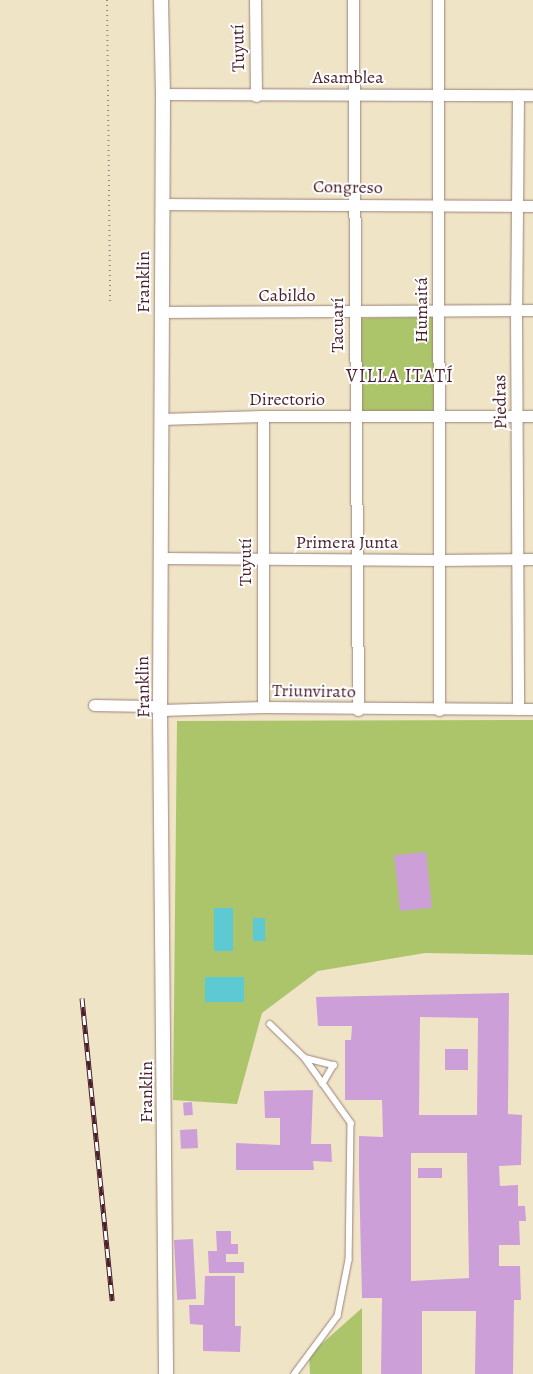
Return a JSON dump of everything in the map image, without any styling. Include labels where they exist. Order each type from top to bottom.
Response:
[{"type":"street","name":"Franklin","points":[[161,0],[163,94],[160,710],[166,1374]]},
{"type":"street","name":"Tuyutí","points":[[254,0],[256,96]]},
{"type":"street","name":"Tacuarí","points":[[353,0],[358,710]]},
{"type":"street","name":"Humaitá","points":[[438,0],[439,710]]},
{"type":"street","name":"Asamblea","points":[[163,94],[256,96],[354,94],[533,95]]},
{"type":"street","name":"Piedras","points":[[518,95],[516,206],[518,709]]},
{"type":"street","name":"Congreso","points":[[162,204],[533,206]]},
{"type":"street","name":"Cabildo","points":[[162,312],[533,310]]},
{"type":"street","name":"Tuyutí","points":[[263,416],[263,707]]},
{"type":"street","name":"Directorio","points":[[161,419],[263,416],[440,418],[533,416]]},
{"type":"street","name":"Primera Junta","points":[[161,558],[533,559]]},
{"type":"street","name":"Triunvirato","points":[[94,705],[152,706],[160,710],[263,707],[358,710],[533,709]]},
{"type":"lane","points":[[270,1024],[305,1058],[351,1123],[349,1260],[338,1316],[295,1374]]},
{"type":"lane","points":[[305,1058],[334,1065],[323,1084]]},
{"type":"path","points":[[107,0],[110,301]]},
{"type":"green space","points":[[433,317],[435,411],[362,412],[360,318]]},
{"type":"green space","points":[[533,720],[533,955],[425,953],[318,971],[262,1013],[237,1104],[173,1100],[177,721]]},
{"type":"green space","points":[[362,1308],[362,1374],[310,1374],[309,1355]]},
{"type":"water","points":[[214,908],[233,908],[233,951],[214,951]]},
{"type":"water","points":[[253,918],[265,918],[265,941],[253,941]]},
{"type":"water","points":[[205,977],[244,977],[244,1002],[205,1002]]},
{"type":"building","points":[[426,852],[432,908],[400,911],[394,855]]},
{"type":"building","points":[[509,993],[508,1114],[522,1115],[521,1165],[499,1166],[500,1186],[518,1185],[518,1206],[525,1206],[526,1221],[519,1221],[520,1245],[499,1245],[499,1266],[520,1266],[521,1300],[514,1300],[513,1374],[475,1374],[476,1311],[422,1311],[422,1374],[381,1374],[382,1298],[362,1298],[359,1136],[383,1137],[382,1100],[345,1100],[345,1040],[351,1040],[352,1026],[318,1026],[316,997]],"holes":[[[420,1017],[478,1018],[477,1115],[419,1115]],[[411,1153],[467,1153],[469,1278],[411,1281]]]},
{"type":"building","points":[[445,1049],[468,1049],[468,1070],[445,1070]]},
{"type":"building","points":[[313,1090],[311,1144],[331,1144],[332,1162],[313,1161],[314,1170],[236,1170],[236,1143],[280,1145],[280,1118],[265,1118],[264,1091]]},
{"type":"building","points":[[192,1102],[193,1115],[184,1116],[183,1103]]},
{"type":"building","points":[[197,1129],[198,1148],[181,1149],[180,1130]]},
{"type":"building","points":[[418,1168],[442,1168],[442,1178],[418,1178]]},
{"type":"building","points":[[216,1231],[231,1231],[231,1244],[238,1244],[238,1254],[226,1254],[226,1262],[244,1262],[244,1273],[209,1273],[208,1251],[217,1251]]},
{"type":"building","points":[[193,1239],[196,1299],[177,1300],[174,1240]]},
{"type":"building","points":[[205,1276],[235,1276],[235,1326],[241,1326],[240,1352],[203,1351],[203,1325],[190,1324],[189,1305],[204,1305]]},
{"type":"railway","points":[[82,998],[112,1301]]},
{"type":"district","name":"VILLA ITATÍ","points":[[400,377]]}]
